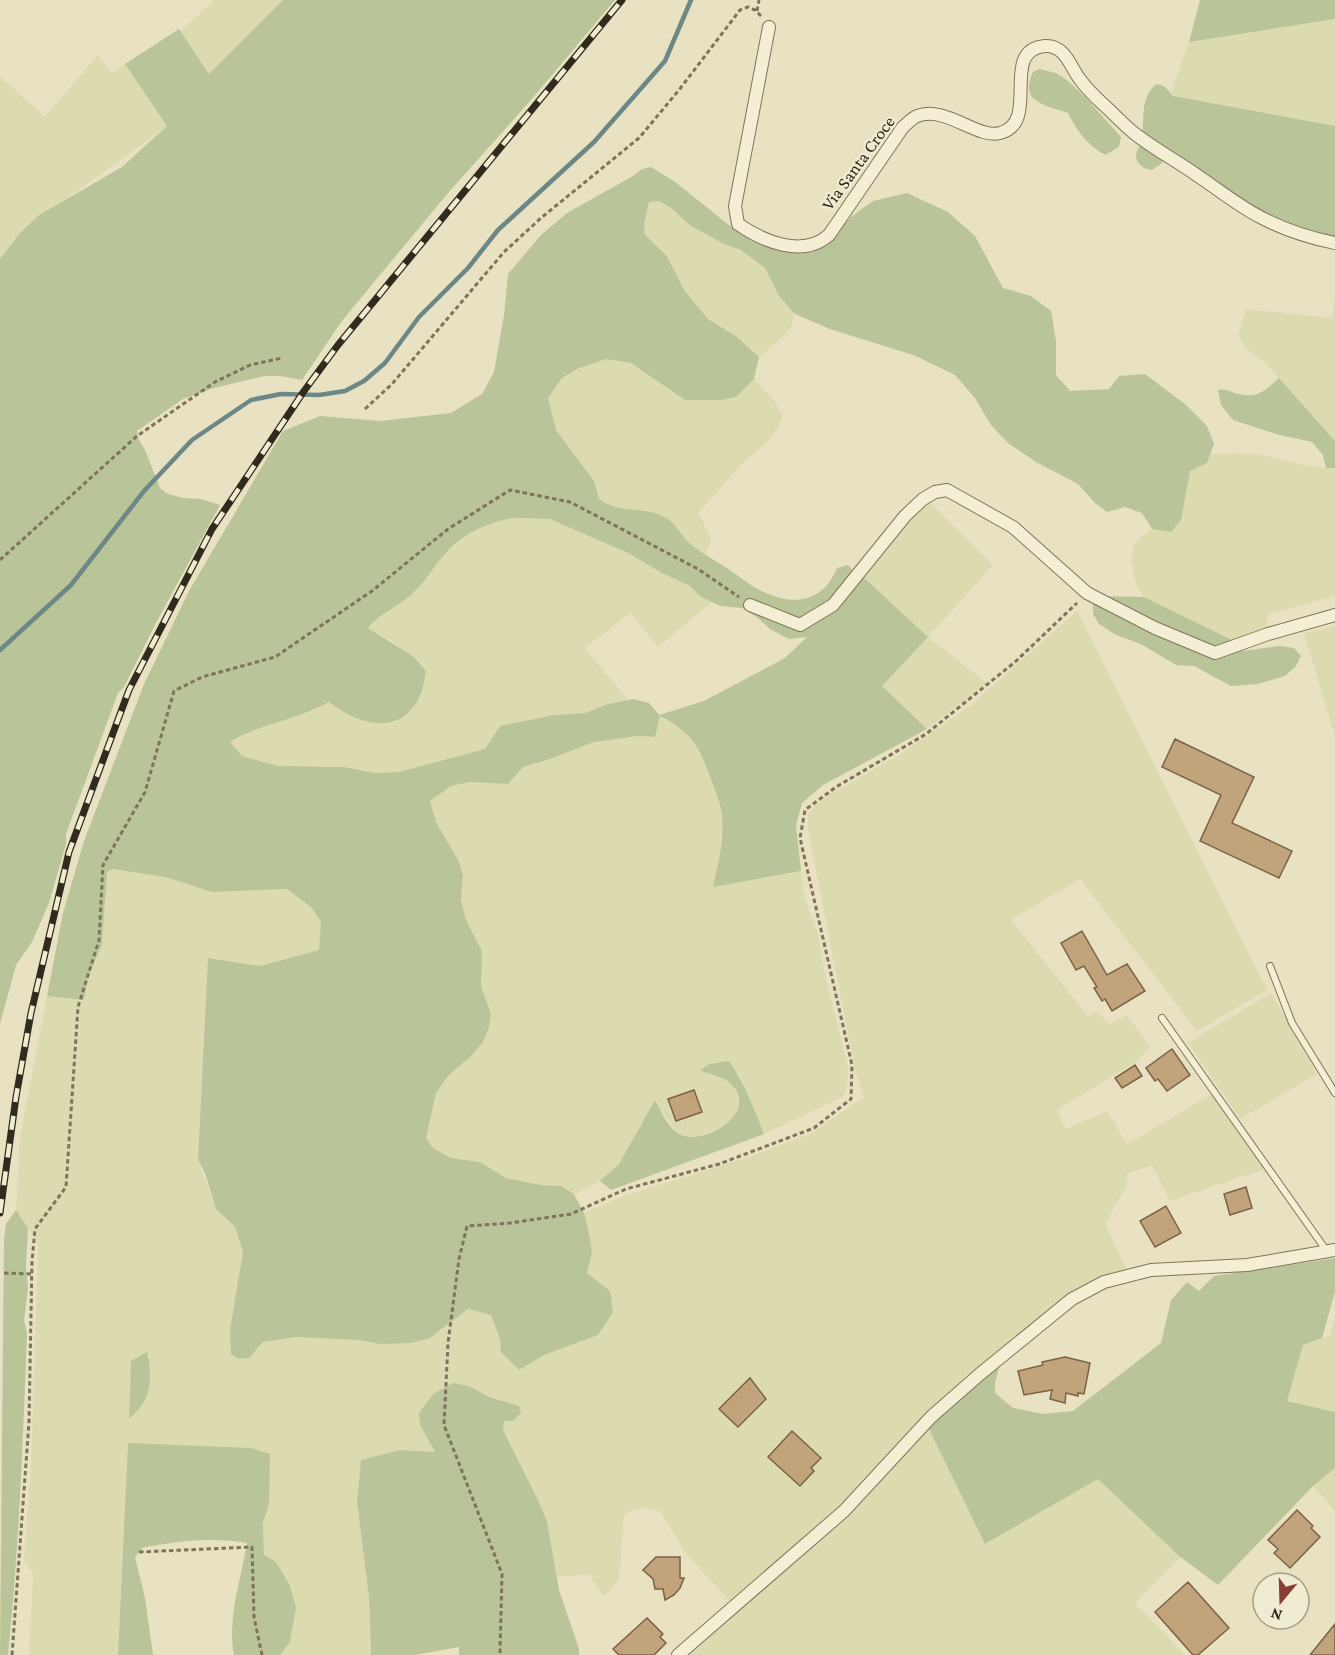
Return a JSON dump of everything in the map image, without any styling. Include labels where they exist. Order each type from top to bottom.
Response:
[{"type":"street","name":"Via Santa Croce","points":[[769,27],[735,207],[738,224],[754,235],[795,246],[806,247],[820,243],[829,235],[903,127],[917,116],[932,114],[948,117],[986,133],[999,133],[1010,128],[1018,118],[1021,104],[1022,64],[1030,52],[1045,46],[1058,49],[1069,59],[1091,93],[1134,133],[1261,218],[1305,237],[1335,243]]},
{"type":"street","points":[[750,605],[800,625],[833,605],[905,516],[923,499],[947,490],[1013,527],[1087,593],[1155,628],[1215,653],[1268,634],[1335,615]]},
{"type":"street","points":[[678,1655],[844,1511],[939,1410],[1072,1299],[1104,1282],[1150,1270],[1247,1265],[1331,1250]]},
{"type":"lane","points":[[1270,966],[1292,1023],[1335,1093]]},
{"type":"lane","points":[[1162,1018],[1331,1250]]},
{"type":"path","points":[[757,11],[759,0]]},
{"type":"path","points":[[365,409],[392,384],[504,252],[541,218],[639,138],[740,10],[748,7],[757,11],[769,27]]},
{"type":"path","points":[[0,560],[137,436],[215,382],[250,365],[282,358]]},
{"type":"path","points":[[12,1655],[29,1422],[35,1229],[66,1187],[78,1007],[99,940],[103,865],[145,792],[174,691],[202,677],[275,657],[372,591],[448,529],[510,490],[570,502],[698,569],[750,605]]},
{"type":"path","points":[[501,1654],[502,1574],[444,1425],[448,1343],[459,1259],[467,1226],[510,1223],[571,1214],[626,1189],[719,1164],[814,1128],[851,1099],[852,1065],[800,838],[805,810],[836,787],[926,734],[1015,662],[1087,593]]},
{"type":"path","points":[[4,1273],[32,1274]]},
{"type":"path","points":[[139,1552],[252,1547],[254,1617],[262,1655]]},
{"type":"green space","points":[[214,0],[283,0],[209,74],[180,32]]},
{"type":"green space","points":[[283,0],[615,0],[531,100],[448,193],[341,322],[302,380],[265,376],[214,388],[183,399],[137,431],[160,488],[168,494],[201,499],[220,505],[124,687],[118,693],[66,834],[66,844],[49,903],[32,942],[16,965],[0,1024],[0,259],[20,233],[39,215],[122,167],[167,126],[125,64],[179,29],[209,74]]},
{"type":"green space","points":[[1200,0],[1335,0],[1335,19],[1189,42]]},
{"type":"green space","points":[[1335,19],[1335,126],[1173,96],[1171,92],[1189,42]]},
{"type":"green space","points":[[98,55],[112,73],[125,64],[167,126],[69,197],[39,215],[20,233],[0,259],[0,76],[45,117]]},
{"type":"green space","points":[[1039,69],[1056,73],[1086,98],[1121,137],[1119,147],[1105,155],[1083,137],[1068,113],[1037,101],[1029,90],[1029,82],[1033,72]]},
{"type":"green space","points":[[1156,84],[1164,86],[1173,96],[1335,126],[1335,238],[1290,226],[1269,216],[1248,205],[1169,153],[1161,164],[1152,170],[1141,166],[1136,155],[1141,142],[1145,104],[1150,90]]},
{"type":"green space","points":[[651,167],[674,181],[730,226],[755,240],[781,250],[833,236],[851,217],[873,201],[907,193],[948,212],[975,236],[1003,288],[1031,296],[1051,311],[1056,341],[1056,375],[1070,391],[1109,389],[1119,376],[1145,374],[1186,405],[1207,426],[1214,444],[1207,463],[1190,471],[1181,520],[1171,532],[1152,529],[1142,513],[1125,507],[1107,512],[1095,503],[1078,484],[1036,462],[1008,443],[991,425],[975,398],[955,375],[916,356],[830,329],[795,314],[779,296],[765,268],[741,250],[724,244],[691,226],[671,208],[659,201],[649,202],[644,225],[645,235],[666,255],[685,291],[708,319],[737,337],[759,357],[754,379],[736,397],[721,400],[685,400],[631,363],[606,359],[579,368],[562,378],[548,398],[556,430],[594,481],[599,499],[616,507],[651,512],[668,519],[694,547],[766,593],[791,600],[802,599],[822,590],[837,568],[848,565],[853,570],[855,581],[861,575],[928,637],[882,686],[927,729],[823,785],[802,803],[796,825],[801,871],[713,887],[722,835],[722,813],[718,800],[694,743],[688,735],[660,716],[655,737],[638,736],[594,742],[523,767],[508,784],[470,782],[451,786],[430,801],[436,822],[459,862],[463,876],[461,901],[466,920],[482,951],[481,986],[491,1014],[483,1042],[448,1076],[436,1093],[426,1138],[433,1148],[451,1158],[480,1162],[506,1178],[541,1185],[561,1186],[574,1194],[584,1213],[590,1239],[592,1252],[587,1273],[610,1291],[613,1312],[598,1335],[544,1355],[519,1370],[501,1352],[500,1339],[491,1315],[468,1309],[430,1338],[411,1343],[380,1344],[359,1340],[295,1337],[263,1342],[249,1358],[239,1359],[231,1354],[230,1330],[243,1252],[235,1227],[216,1209],[205,1173],[198,1160],[208,958],[260,966],[319,950],[321,922],[312,908],[287,889],[212,892],[165,877],[113,869],[107,872],[102,944],[87,981],[84,1000],[47,996],[63,913],[84,841],[144,684],[189,591],[283,431],[320,416],[380,421],[451,413],[482,394],[494,372],[504,315],[508,274],[541,235],[567,213],[642,169]],"holes":[[[512,518],[550,519],[628,553],[690,586],[700,596],[720,606],[742,608],[770,629],[789,639],[807,637],[785,658],[704,701],[659,715],[649,703],[634,699],[608,704],[585,713],[554,715],[500,726],[485,749],[399,772],[375,773],[344,767],[278,766],[242,756],[230,742],[254,730],[305,713],[329,702],[361,720],[376,723],[391,722],[403,717],[414,707],[422,691],[426,671],[413,656],[368,628],[423,583],[440,559],[466,535],[484,526]]]},
{"type":"green space","points":[[659,201],[671,208],[691,226],[724,244],[741,250],[765,268],[779,296],[795,314],[787,333],[759,357],[737,337],[708,319],[685,291],[666,255],[645,235],[644,225],[649,202]]},
{"type":"green space","points":[[1335,298],[1335,441],[1268,366],[1246,348],[1238,335],[1246,309],[1332,318]]},
{"type":"green space","points":[[606,359],[631,363],[686,400],[736,397],[754,379],[774,400],[783,416],[779,426],[767,442],[742,464],[697,514],[703,521],[711,541],[705,555],[687,542],[669,519],[649,512],[617,509],[598,499],[594,481],[556,430],[548,398],[562,378],[579,368]]},
{"type":"green space","points":[[1279,378],[1335,441],[1335,468],[1326,468],[1323,455],[1312,442],[1276,434],[1233,420],[1221,405],[1218,390],[1247,395],[1258,394]]},
{"type":"green space","points":[[1210,454],[1257,454],[1308,466],[1335,468],[1335,596],[1268,614],[1267,630],[1234,641],[1144,597],[1136,584],[1131,559],[1134,545],[1141,537],[1152,529],[1171,532],[1181,520],[1190,471],[1207,463]]},
{"type":"green space","points":[[927,500],[993,565],[928,637],[987,683],[927,729],[881,686],[861,575],[905,521]]},
{"type":"green space","points":[[512,518],[550,519],[565,525],[628,553],[690,586],[700,596],[712,602],[658,647],[630,613],[585,648],[628,700],[608,704],[585,713],[554,715],[500,726],[485,749],[449,760],[399,772],[375,773],[344,767],[278,766],[242,756],[230,742],[254,729],[313,711],[330,702],[342,712],[408,715],[425,683],[426,671],[413,656],[390,640],[367,629],[374,620],[414,592],[446,552],[466,535],[491,522]]},
{"type":"green space","points":[[1100,596],[1144,597],[1234,641],[1242,651],[1280,646],[1294,648],[1301,656],[1296,666],[1285,676],[1258,684],[1231,686],[1194,666],[1176,665],[1141,644],[1116,635],[1099,624],[1093,614],[1093,602]]},
{"type":"green space","points":[[1077,611],[1267,990],[1197,1031],[1080,879],[1011,920],[1088,1016],[1096,1011],[1110,1024],[1127,1015],[1150,1046],[1136,1062],[1057,1110],[1065,1129],[1107,1111],[1127,1144],[1212,1094],[1267,1168],[1170,1201],[1152,1165],[1127,1174],[1127,1185],[1105,1224],[1128,1273],[1055,1305],[844,1505],[732,1604],[684,1551],[660,1511],[643,1508],[629,1511],[624,1516],[619,1580],[604,1597],[592,1580],[591,1574],[557,1577],[547,1521],[502,1430],[511,1403],[489,1397],[469,1386],[420,1425],[435,1452],[400,1450],[361,1460],[357,1502],[369,1598],[371,1655],[280,1655],[290,1642],[264,1555],[263,1523],[269,1503],[128,1443],[118,1655],[29,1655],[33,1573],[24,1561],[31,1464],[38,1246],[16,1210],[20,1137],[47,996],[84,1000],[87,981],[102,944],[107,872],[114,869],[140,872],[165,877],[212,892],[287,889],[312,908],[321,923],[319,950],[260,966],[208,958],[198,1160],[216,1209],[235,1227],[243,1252],[230,1330],[256,1351],[263,1342],[295,1337],[359,1340],[380,1344],[440,1332],[459,1314],[468,1309],[491,1315],[500,1339],[501,1352],[519,1370],[544,1355],[598,1335],[612,1311],[610,1291],[587,1273],[592,1252],[584,1213],[621,1197],[748,1157],[810,1134],[864,1097],[856,1074],[834,964],[808,829],[808,814],[816,804],[829,795],[899,755],[971,705]]},
{"type":"green space","points":[[1335,626],[1335,737],[1304,633]]},
{"type":"green space","points":[[659,716],[678,725],[699,747],[718,797],[723,816],[714,886],[801,871],[805,898],[819,937],[822,961],[848,1068],[847,1086],[843,1097],[764,1134],[739,1075],[729,1062],[710,1064],[709,1075],[721,1076],[734,1086],[740,1101],[737,1115],[723,1127],[704,1135],[686,1137],[676,1132],[661,1110],[640,1124],[630,1147],[618,1165],[600,1181],[574,1194],[561,1186],[541,1185],[506,1178],[480,1162],[451,1158],[433,1148],[426,1138],[436,1093],[448,1076],[471,1056],[491,1014],[481,986],[482,951],[466,920],[461,901],[463,889],[430,801],[451,786],[470,782],[508,784],[522,767],[594,742],[638,736],[654,737]]},
{"type":"green space","points":[[1271,993],[1317,1074],[1240,1119],[1188,1043]]},
{"type":"green space","points":[[729,1061],[753,1106],[764,1134],[611,1190],[600,1181],[619,1164],[655,1100],[669,1124],[675,1131],[685,1136],[710,1133],[722,1127],[732,1118],[738,1108],[739,1096],[732,1085],[725,1079],[700,1070],[710,1064]]},
{"type":"green space","points":[[16,1210],[28,1228],[26,1267],[28,1289],[24,1320],[27,1333],[12,1615],[8,1655],[0,1655],[4,1239],[6,1224]]},
{"type":"green space","points":[[1335,1258],[1335,1292],[1322,1338],[1303,1345],[1287,1401],[1335,1412],[1335,1468],[1313,1486],[1218,1585],[1179,1556],[1098,1479],[985,1544],[928,1427],[1000,1363],[995,1393],[1013,1408],[1043,1414],[1073,1411],[1161,1343],[1171,1300],[1187,1282],[1199,1291],[1214,1276]]},
{"type":"green space","points":[[1335,1317],[1335,1412],[1287,1401],[1303,1344],[1330,1335]]},
{"type":"green space","points":[[147,1352],[150,1372],[149,1389],[137,1412],[129,1419],[131,1361]]},
{"type":"green space","points":[[453,1383],[469,1386],[489,1397],[519,1406],[521,1413],[513,1421],[504,1421],[503,1430],[547,1521],[559,1590],[579,1655],[459,1655],[459,1647],[415,1655],[371,1655],[369,1598],[357,1502],[361,1460],[400,1450],[435,1452],[420,1425],[419,1413],[433,1394]]},
{"type":"green space","points":[[928,1427],[985,1544],[1098,1479],[1181,1557],[1135,1603],[1185,1655],[685,1655]]},
{"type":"green space","points":[[128,1443],[251,1448],[270,1454],[269,1503],[263,1523],[264,1555],[276,1562],[289,1584],[296,1607],[290,1642],[280,1655],[234,1655],[233,1613],[247,1543],[207,1540],[142,1548],[135,1557],[145,1598],[153,1655],[118,1655]]},
{"type":"green space","points":[[1335,1468],[1335,1511],[1313,1486]]},
{"type":"building","points":[[1175,739],[1254,777],[1232,823],[1292,851],[1279,878],[1200,841],[1221,795],[1162,767]]},
{"type":"building","points":[[1082,931],[1107,975],[1127,964],[1145,991],[1112,1011],[1105,999],[1102,1001],[1094,988],[1097,987],[1084,966],[1076,970],[1061,943]]},
{"type":"building","points":[[1172,1049],[1190,1075],[1167,1091],[1158,1079],[1155,1081],[1146,1068]]},
{"type":"building","points":[[1135,1065],[1142,1076],[1122,1088],[1115,1078]]},
{"type":"building","points":[[694,1090],[702,1112],[676,1121],[668,1099]]},
{"type":"building","points":[[1246,1187],[1252,1208],[1230,1215],[1224,1194]]},
{"type":"building","points":[[1166,1206],[1181,1233],[1155,1247],[1140,1221]]},
{"type":"building","points":[[1065,1357],[1090,1363],[1084,1394],[1078,1393],[1078,1396],[1066,1393],[1065,1403],[1050,1399],[1052,1390],[1024,1395],[1018,1371]]},
{"type":"building","points":[[750,1378],[766,1399],[738,1427],[719,1409]]},
{"type":"building","points":[[792,1431],[821,1458],[811,1468],[814,1471],[800,1486],[768,1457]]},
{"type":"building","points":[[1297,1510],[1313,1526],[1311,1528],[1320,1537],[1290,1568],[1274,1553],[1278,1549],[1268,1540]]},
{"type":"building","points":[[656,1557],[680,1557],[680,1578],[684,1578],[674,1595],[665,1600],[663,1589],[655,1589],[653,1579],[643,1570]]},
{"type":"building","points":[[1188,1582],[1229,1628],[1198,1655],[1193,1655],[1155,1612]]},
{"type":"building","points":[[647,1618],[663,1634],[660,1637],[666,1643],[654,1655],[619,1655],[613,1649]]},
{"type":"building","points":[[1335,1624],[1335,1655],[1310,1655]]},
{"type":"waterway","points":[[0,650],[71,585],[144,491],[192,440],[251,400],[281,394],[319,395],[345,391],[364,381],[385,363],[419,317],[468,268],[498,230],[594,142],[665,61],[691,0]]},
{"type":"railway","points":[[0,1213],[16,1097],[31,1013],[69,852],[129,690],[212,529],[304,391],[338,345],[622,0]]}]
